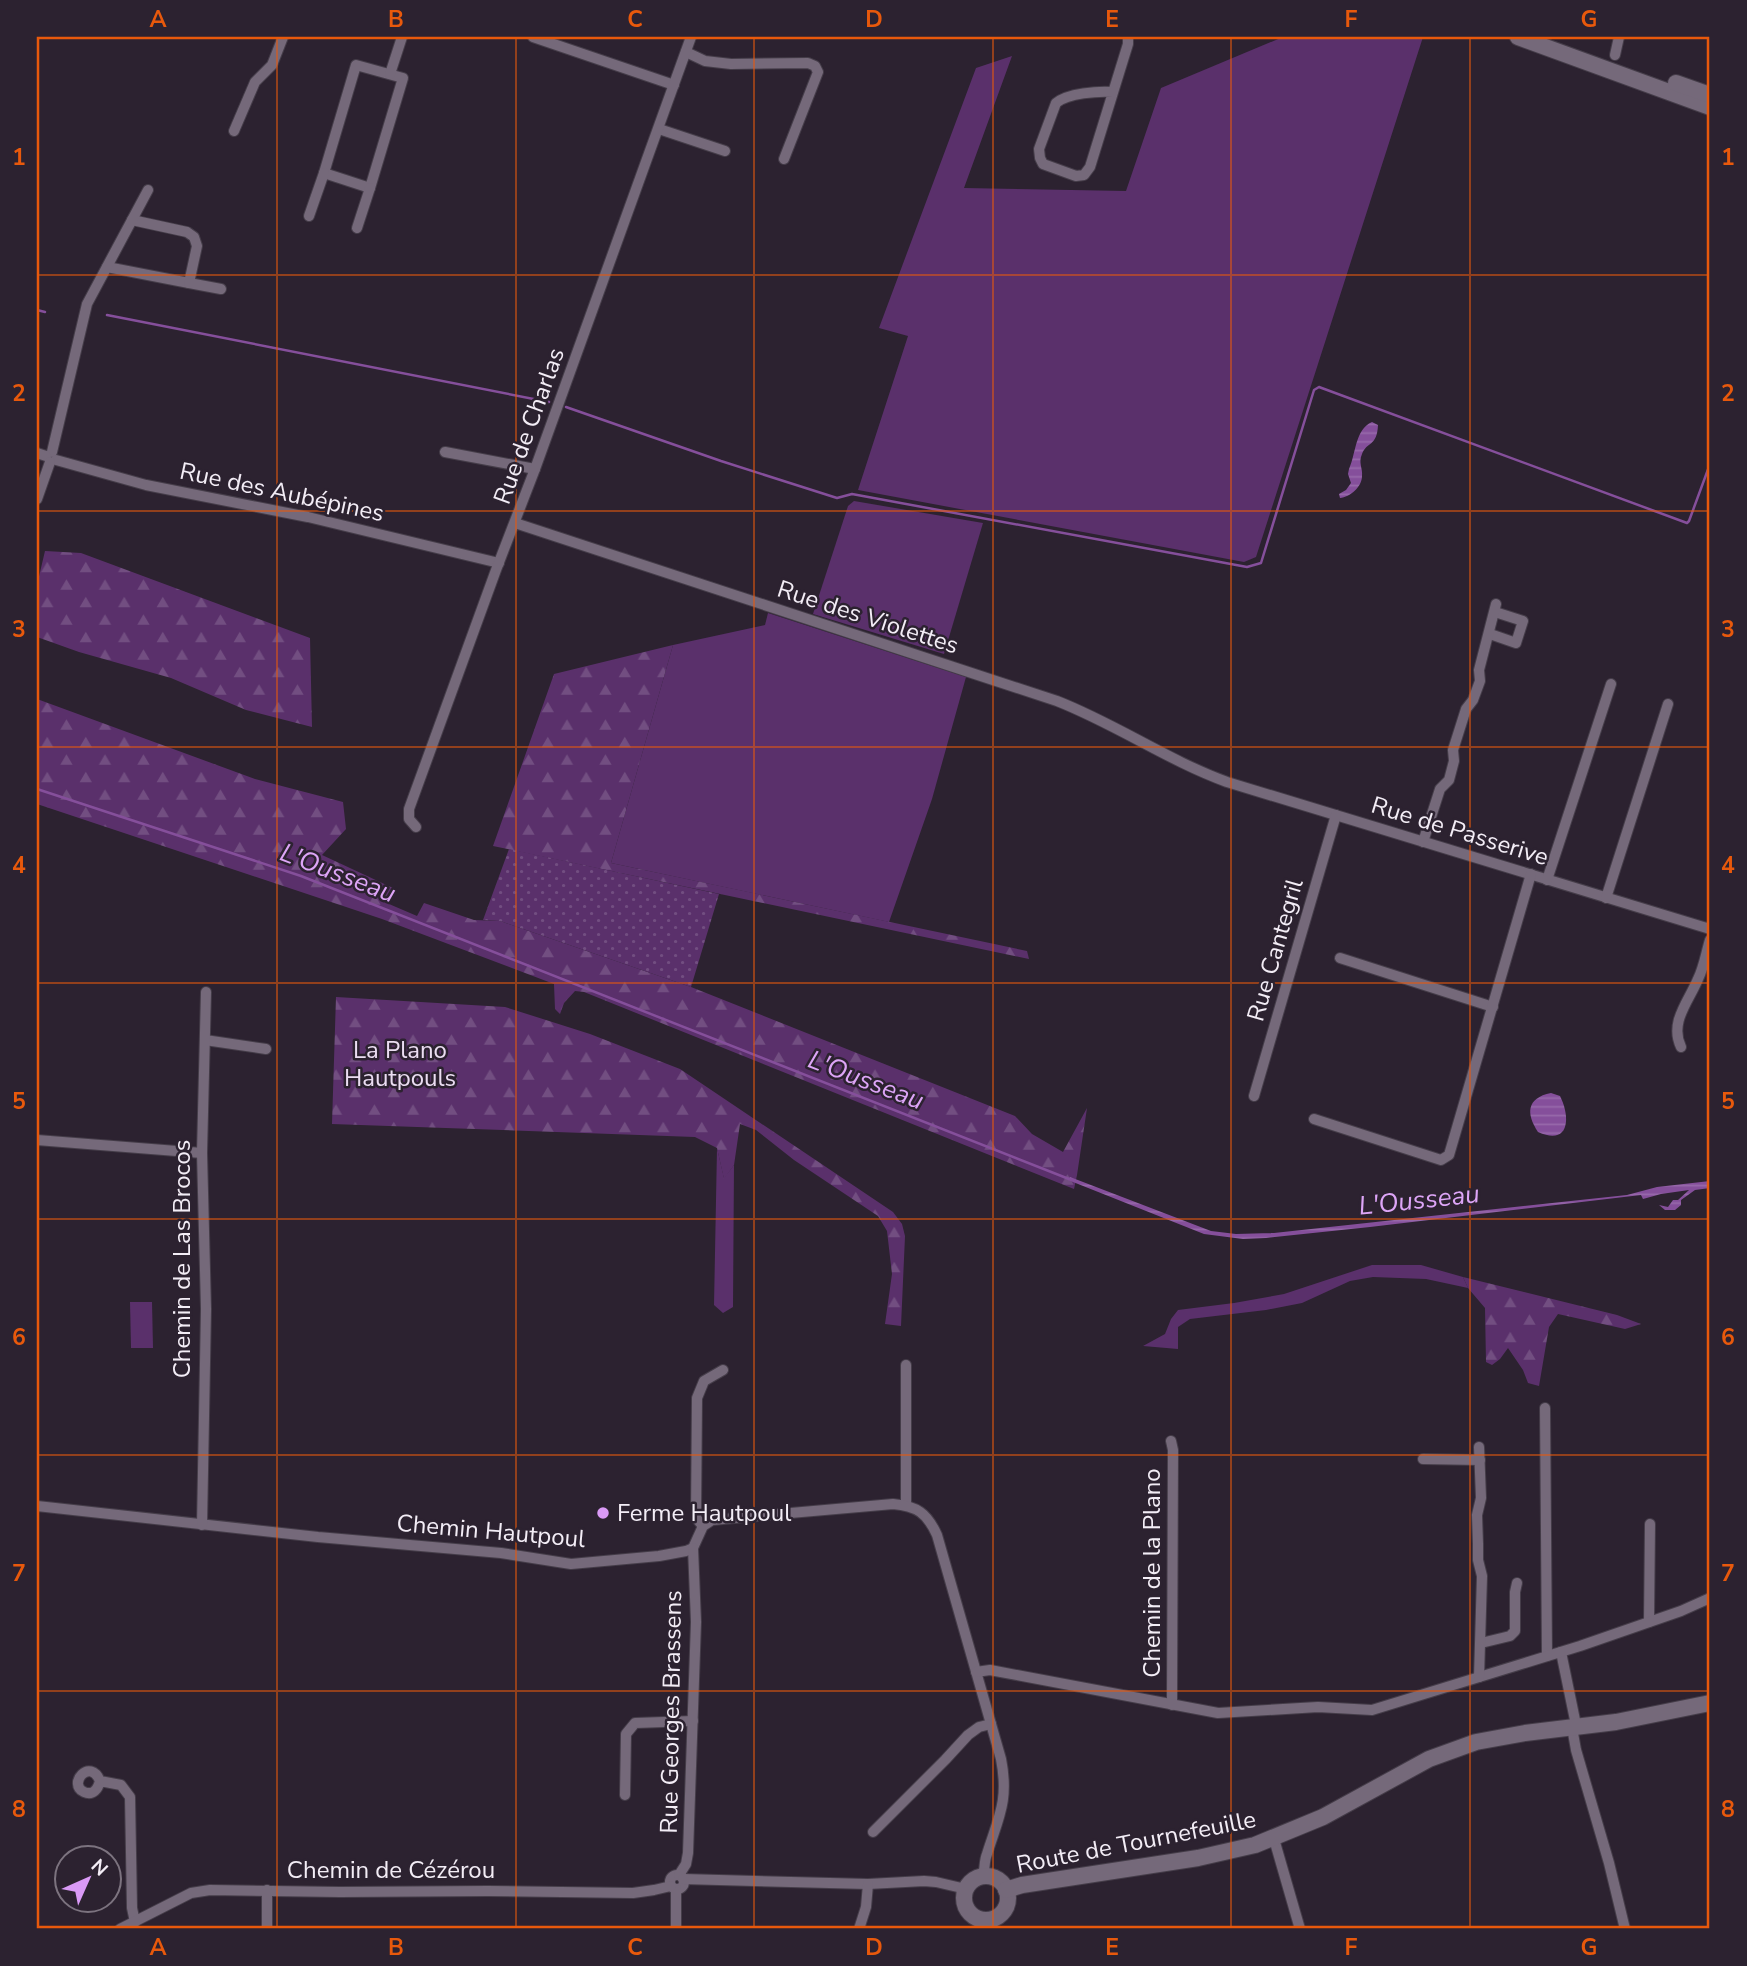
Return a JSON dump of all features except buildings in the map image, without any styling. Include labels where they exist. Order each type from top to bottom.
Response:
[{"type":"street","points":[[234,131],[255,82],[272,65],[283,37]]},
{"type":"street","points":[[390,74],[402,37]]},
{"type":"street","points":[[533,37],[674,85]]},
{"type":"street","name":"Rue de Charlas","points":[[416,827],[409,819],[410,808],[691,37]]},
{"type":"street","points":[[1113,92],[1062,97],[1056,103],[1039,149],[1044,164],[1076,176],[1084,174],[1090,167],[1128,44],[1128,37]]},
{"type":"street","points":[[1518,37],[1710,107]]},
{"type":"street","points":[[1542,37],[1625,68],[1710,95]]},
{"type":"street","points":[[1615,55],[1619,37]]},
{"type":"street","points":[[686,52],[705,61],[732,64],[808,63],[815,66],[818,72],[785,159]]},
{"type":"street","points":[[309,216],[356,65],[403,78],[357,228]]},
{"type":"street","points":[[659,129],[725,151]]},
{"type":"street","points":[[324,173],[370,188]]},
{"type":"street","points":[[37,499],[87,304],[148,190]]},
{"type":"street","points":[[132,220],[187,232],[194,237],[197,246],[189,283]]},
{"type":"street","points":[[107,267],[221,289]]},
{"type":"street","points":[[445,452],[535,469]]},
{"type":"street","name":"Rue des Aubépines","points":[[48,457],[146,485],[308,517],[499,563]]},
{"type":"street","name":"Rue des Violettes","points":[[515,523],[1057,701],[1096,718],[1198,771]]},
{"type":"street","points":[[1423,842],[1440,789],[1448,780],[1454,761],[1453,750],[1466,709],[1473,700],[1480,681],[1479,670],[1496,608],[1523,621],[1516,643],[1490,634]]},
{"type":"street","points":[[1547,880],[1611,684]]},
{"type":"street","points":[[1606,898],[1668,704]]},
{"type":"street","name":"Rue de Passerive","points":[[1198,771],[1710,929]]},
{"type":"street","name":"Rue Cantegril","points":[[1254,1096],[1336,815]]},
{"type":"street","points":[[1314,1119],[1441,1160],[1449,1155],[1531,874]]},
{"type":"street","points":[[1681,1047],[1676,1030],[1699,977],[1710,940]]},
{"type":"street","points":[[1340,958],[1493,1007]]},
{"type":"street","name":"Chemin de Las Brocos","points":[[202,1525],[206,1309],[202,1153],[206,992]]},
{"type":"street","points":[[205,1040],[266,1049]]},
{"type":"street","points":[[37,1140],[202,1153]]},
{"type":"street","points":[[906,1365],[906,1505]]},
{"type":"street","points":[[703,1526],[696,1518],[697,1398],[704,1381],[723,1370]]},
{"type":"street","points":[[1545,1408],[1547,1656]]},
{"type":"street","name":"Chemin de la Plano","points":[[1171,1441],[1172,1705]]},
{"type":"street","points":[[1479,1447],[1481,1498],[1477,1515],[1482,1576],[1479,1677]]},
{"type":"street","points":[[1423,1459],[1480,1460]]},
{"type":"street","points":[[693,1548],[703,1526],[712,1520],[893,1504],[906,1505],[921,1511],[931,1521],[1001,1759],[1005,1793],[1000,1818],[985,1857],[983,1876]]},
{"type":"street","name":"Chemin Hautpoul","points":[[37,1506],[202,1525],[501,1553],[571,1564],[659,1556],[693,1548]]},
{"type":"street","points":[[1649,1622],[1650,1524]]},
{"type":"street","name":"Rue Georges Brassens","points":[[673,1887],[670,1879],[674,1875],[681,1877],[688,1858],[696,1622],[693,1548]]},
{"type":"street","points":[[1481,1643],[1510,1636],[1515,1631],[1517,1583]]},
{"type":"street","points":[[976,1672],[990,1671],[1218,1713],[1318,1707],[1372,1710],[1561,1652],[1710,1598]]},
{"type":"street","points":[[1561,1652],[1575,1720],[1576,1751],[1625,1929]]},
{"type":"street","name":"Route de Tournefeuille","points":[[1006,1890],[1022,1885],[1198,1858],[1274,1839],[1323,1817],[1405,1771],[1451,1750],[1497,1737],[1647,1717],[1710,1703]]},
{"type":"street","points":[[625,1795],[626,1734],[635,1723],[693,1721]]},
{"type":"street","points":[[873,1832],[968,1735],[979,1727],[991,1724]]},
{"type":"street","points":[[100,1781],[121,1785],[130,1797],[132,1908],[135,1922]]},
{"type":"street","points":[[1274,1839],[1300,1929]]},
{"type":"street","points":[[983,1876],[996,1878],[1001,1882],[1006,1890],[1007,1905],[1000,1914],[972,1923],[972,1914],[965,1905],[964,1897],[972,1881],[983,1876]]},
{"type":"street","points":[[681,1877],[868,1884],[924,1881],[966,1889]]},
{"type":"street","points":[[859,1929],[866,1907],[868,1884]]},
{"type":"street","points":[[673,1887],[676,1929]]},
{"type":"street","name":"Chemin de Cézérou","points":[[120,1929],[195,1892],[228,1889],[633,1893],[673,1887]]},
{"type":"street","points":[[267,1890],[267,1929]]},
{"type":"green space","points":[[1283,37],[1423,37],[1256,557],[1244,562],[858,490],[908,336],[879,328],[976,68],[1012,56],[964,188],[1126,191],[1161,88]]},
{"type":"green space","points":[[854,501],[983,523],[944,654],[813,614],[848,506]]},
{"type":"green space","points":[[45,551],[81,553],[310,638],[312,727],[246,710],[171,678],[37,637],[37,585]]},
{"type":"green space","points":[[768,613],[966,677],[932,799],[889,922],[611,863],[673,645],[765,625]]},
{"type":"green space","points":[[673,645],[611,863],[1027,951],[1029,959],[493,846],[554,674]]},
{"type":"green space","points":[[37,699],[255,779],[343,802],[346,829],[322,855],[395,889],[389,904],[417,916],[424,903],[474,920],[500,921],[691,987],[1015,1116],[1032,1134],[1063,1152],[1087,1108],[1074,1189],[584,992],[575,991],[564,1003],[560,1014],[555,1009],[554,984],[382,919],[37,804]]},
{"type":"green space","points":[[509,849],[719,894],[691,987],[500,921],[483,920]]},
{"type":"green space","name":"La Plano Hautpouls","points":[[336,997],[505,1007],[590,1034],[680,1069],[893,1212],[902,1224],[905,1236],[901,1326],[885,1324],[892,1274],[887,1231],[878,1216],[794,1160],[756,1130],[740,1124],[734,1165],[724,1179],[717,1148],[695,1137],[332,1124]]},
{"type":"green space","points":[[717,1148],[724,1178],[734,1165],[733,1307],[723,1313],[714,1305]]},
{"type":"green space","points":[[1372,1265],[1421,1265],[1463,1277],[1468,1288],[1426,1279],[1373,1277],[1350,1281],[1302,1303],[1190,1319],[1178,1327],[1178,1349],[1143,1346],[1165,1334],[1178,1310],[1284,1294]]},
{"type":"green space","points":[[1463,1277],[1617,1315],[1641,1324],[1625,1329],[1558,1314],[1549,1327],[1539,1386],[1528,1383],[1523,1370],[1508,1348],[1492,1365],[1486,1362],[1485,1308],[1468,1288]]},
{"type":"green space","points":[[130,1302],[152,1302],[153,1348],[131,1348]]},
{"type":"shaded area","points":[[1372,422],[1378,425],[1377,432],[1361,457],[1360,484],[1351,494],[1340,498],[1339,494],[1351,483],[1348,474],[1359,436],[1366,425]]},
{"type":"shaded area","points":[[1551,1093],[1560,1096],[1566,1113],[1565,1128],[1556,1135],[1538,1132],[1530,1113],[1537,1099]]},
{"type":"shaded area","points":[[1070,1177],[1211,1231],[1236,1234],[1274,1233],[1627,1195],[1657,1187],[1710,1181],[1710,1188],[1695,1190],[1681,1200],[1681,1205],[1675,1210],[1665,1210],[1659,1205],[1668,1207],[1673,1200],[1678,1200],[1689,1190],[1643,1199],[1641,1195],[1243,1239],[1204,1234],[1068,1180]]},
{"type":"waterway","points":[[37,310],[45,312]]},
{"type":"waterway","points":[[107,315],[549,402]]},
{"type":"waterway","points":[[566,407],[837,498],[852,494],[1247,567],[1261,563],[1314,390],[1319,387],[1687,523],[1710,464]]},
{"type":"waterway","name":"L'Ousseau","points":[[37,789],[301,876],[1069,1179]]},
{"type":"place","name":"Ferme Hautpoul","points":[[603,1513]]}]
